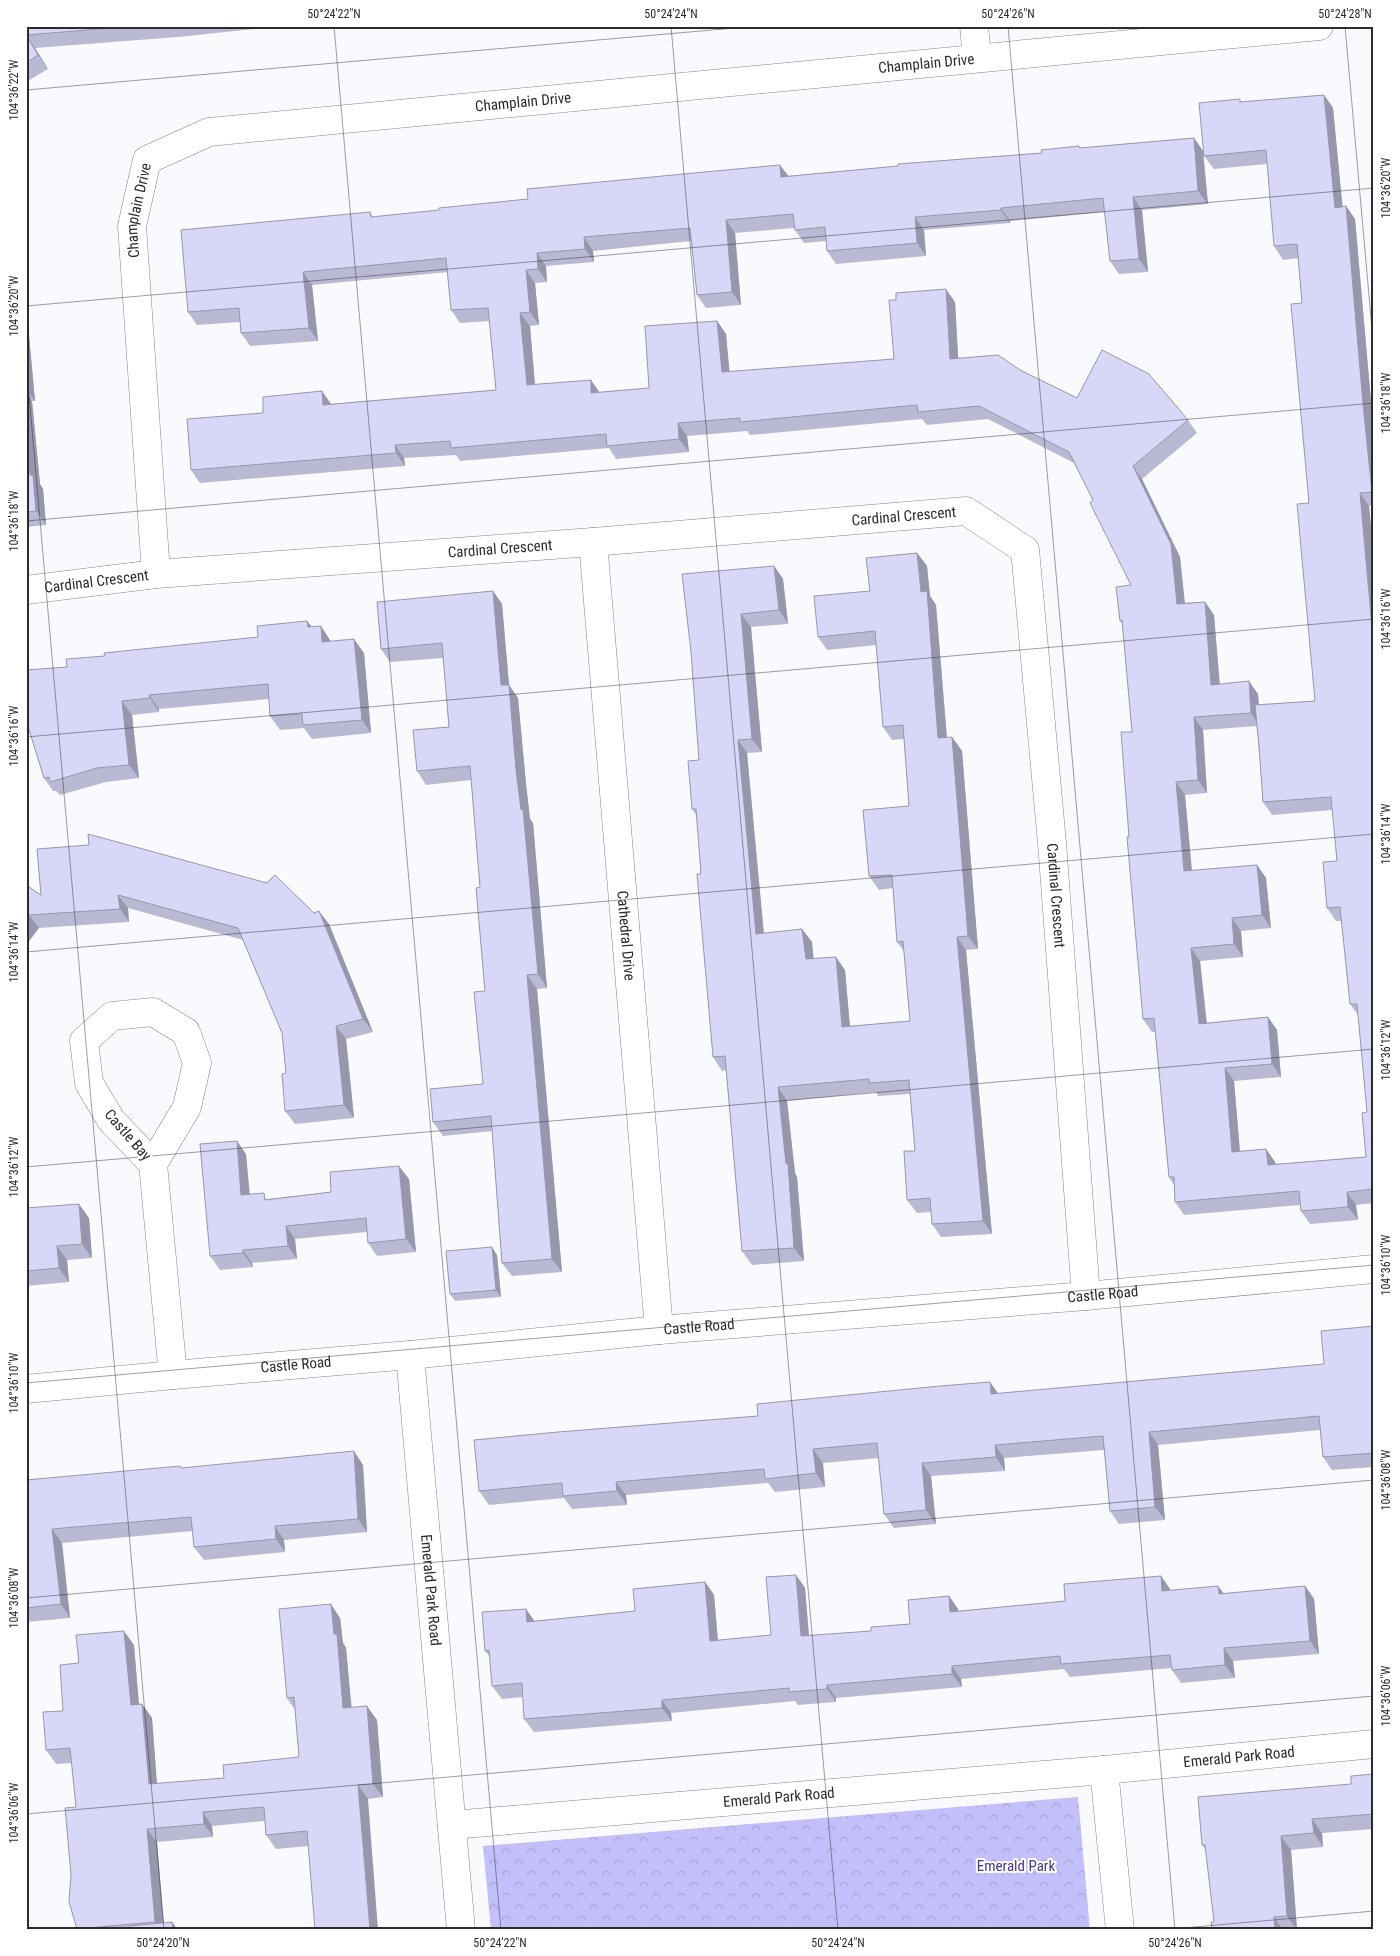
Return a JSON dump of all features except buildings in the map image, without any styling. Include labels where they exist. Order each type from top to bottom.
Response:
[{"type":"street","points":[[974,26],[978,58]]},
{"type":"street","name":"Champlain Drive","points":[[156,574],[132,226],[147,160],[209,132],[1319,26]]},
{"type":"street","name":"Cardinal Crescent","points":[[26,590],[156,574],[593,542],[966,511],[1025,550],[1052,843],[1086,1296]]},
{"type":"street","name":"Cathedral Drive","points":[[593,542],[659,1330]]},
{"type":"street","name":"Castle Bay","points":[[153,1164],[110,1120],[88,1083],[84,1041],[112,1016],[153,1012],[186,1032],[197,1063],[187,1107],[153,1164],[173,1375]]},
{"type":"street","name":"Castle Road","points":[[26,1390],[659,1330],[1086,1296],[1374,1269]]},
{"type":"street","name":"Emerald Park Road","points":[[410,1355],[461,1930]]},
{"type":"street","name":"Emerald Park Road","points":[[452,1826],[1104,1770],[1374,1744]]},
{"type":"street","points":[[1104,1770],[1120,1930]]},
{"type":"green space","name":"Emerald Park","points":[[1078,1797],[1090,1930],[491,1930],[483,1846]]}]
